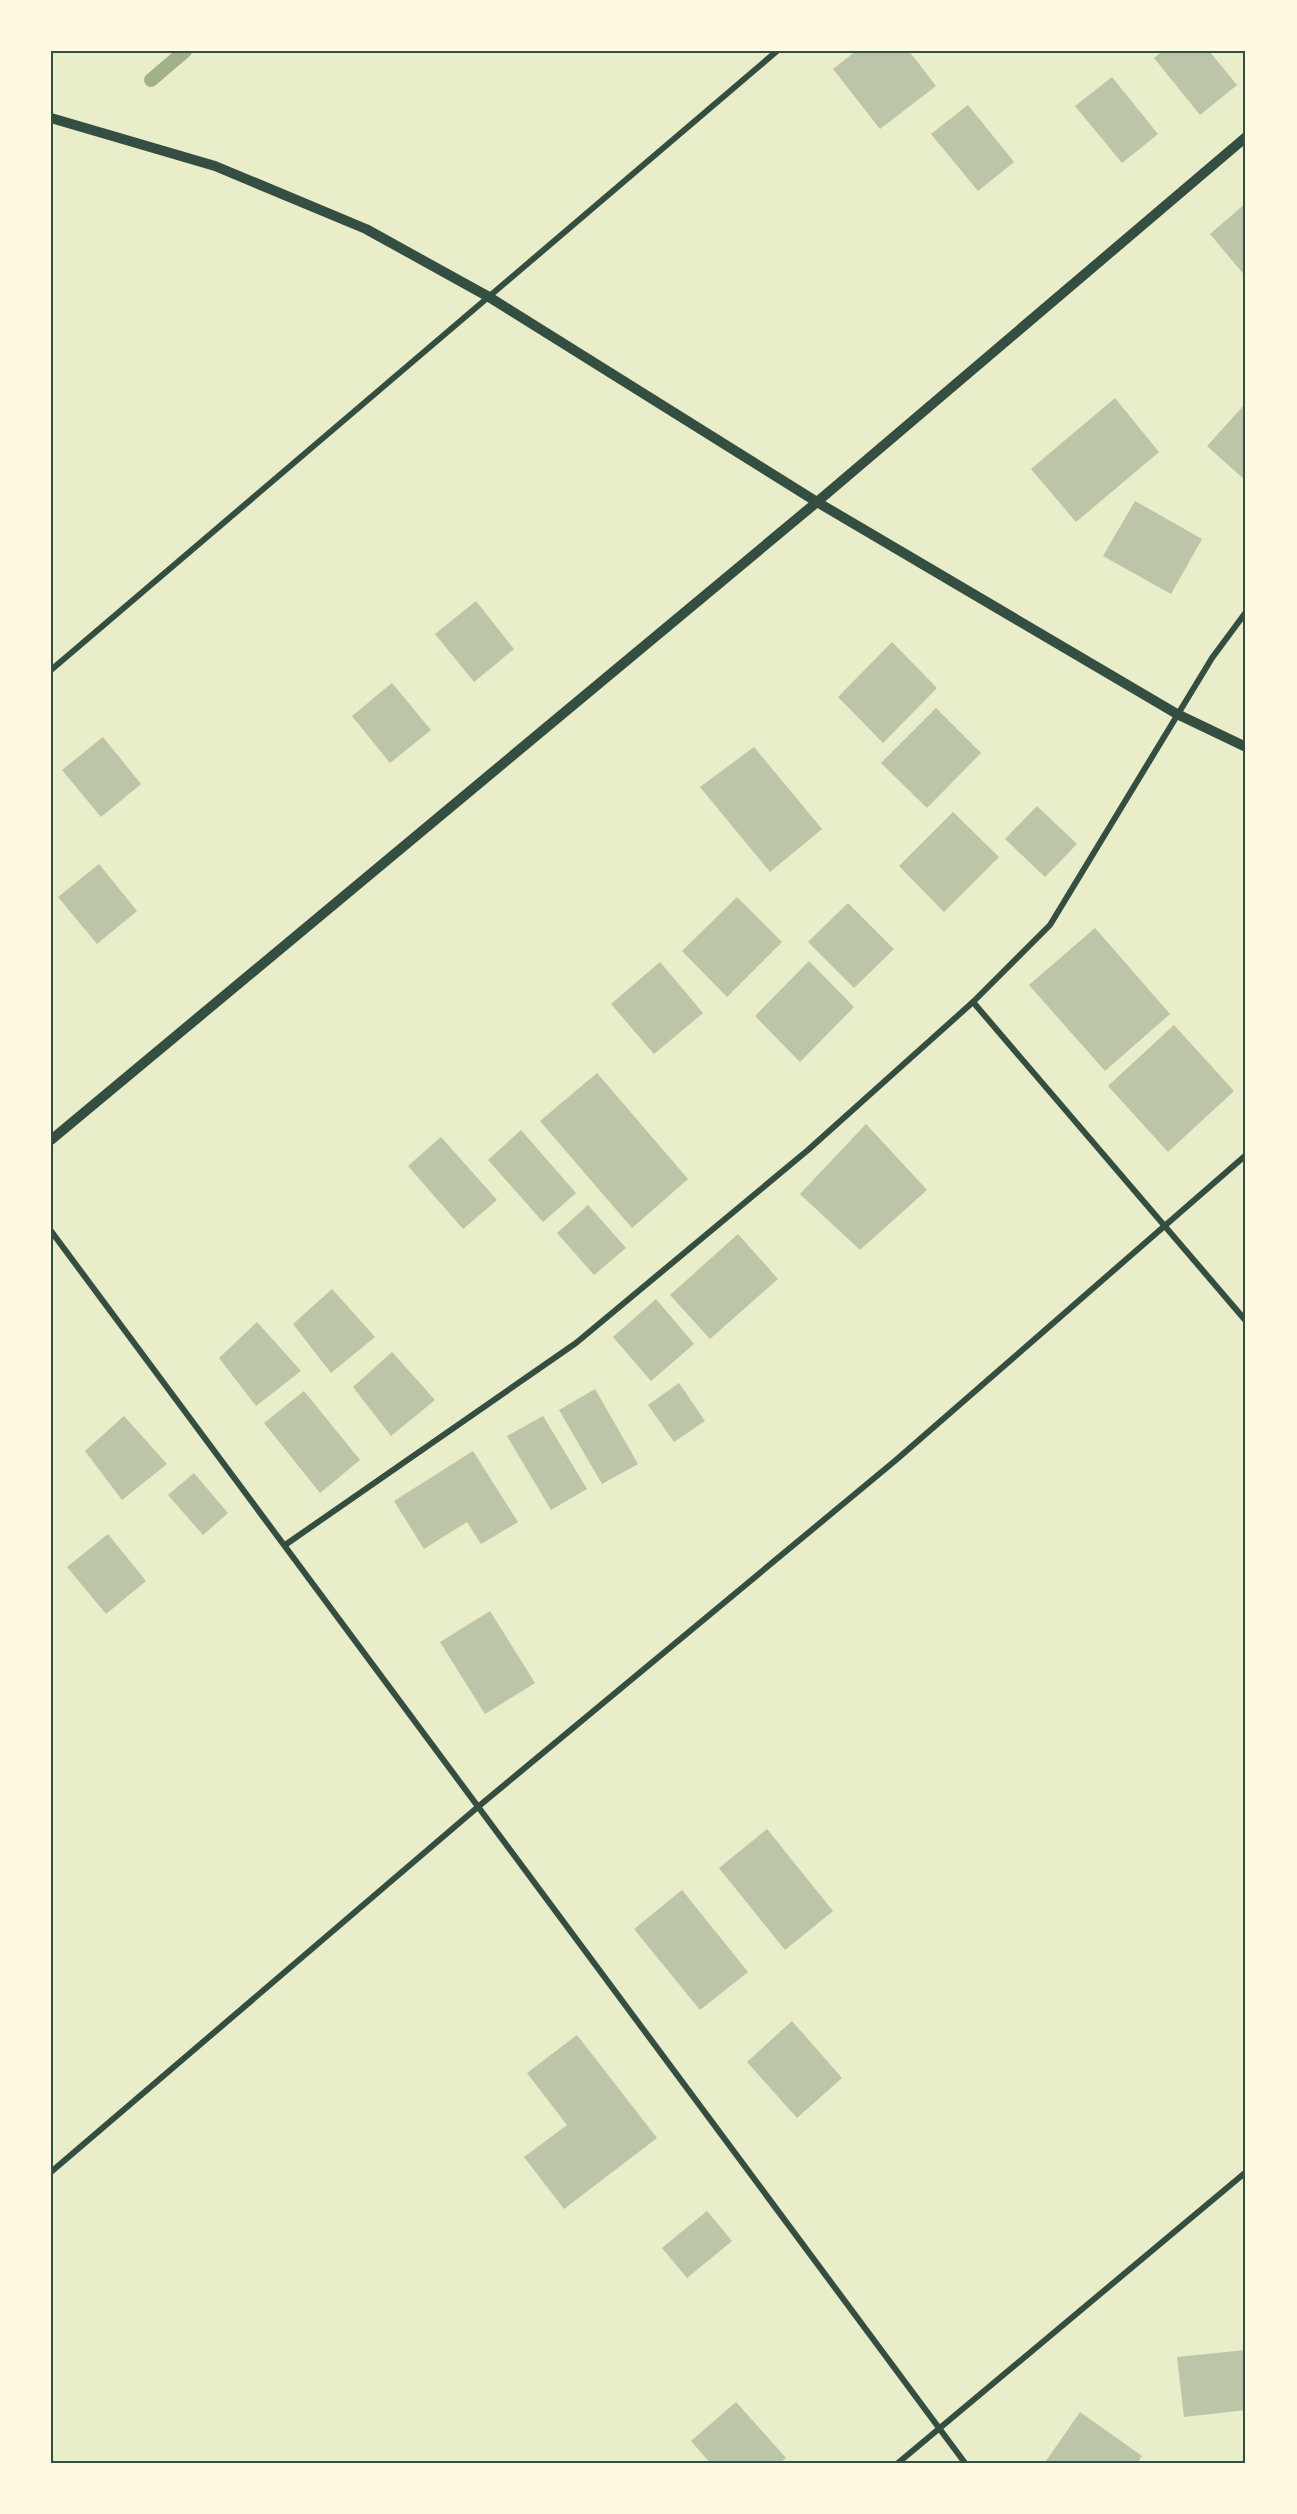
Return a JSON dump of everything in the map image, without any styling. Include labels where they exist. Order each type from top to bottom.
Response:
[{"type":"street","points":[[51,670],[777,51]]},
{"type":"street","points":[[51,118],[215,166],[366,229],[489,297],[817,502],[1177,714],[1246,747]]},
{"type":"street","points":[[51,1140],[817,502],[1246,137]]},
{"type":"street","points":[[285,1545],[576,1343],[808,1150],[973,1002],[1050,925],[1148,767],[1212,657],[1246,612]]},
{"type":"street","points":[[973,1002],[1246,1321]]},
{"type":"street","points":[[51,2172],[479,1806],[896,1460],[1246,1155]]},
{"type":"street","points":[[51,1231],[965,2463]]},
{"type":"street","points":[[898,2463],[1246,2172]]},
{"type":"building","points":[[856,51],[909,51],[936,86],[880,129],[833,69]]},
{"type":"building","points":[[1162,51],[1209,51],[1237,85],[1200,115],[1154,58]]},
{"type":"building","points":[[1112,77],[1158,134],[1122,163],[1075,106]]},
{"type":"building","points":[[968,105],[1014,162],[978,191],[931,134]]},
{"type":"building","points":[[1246,203],[1246,277],[1210,234]]},
{"type":"building","points":[[1115,398],[1159,452],[1076,522],[1031,469]]},
{"type":"building","points":[[1246,403],[1246,481],[1207,446]]},
{"type":"building","points":[[1135,501],[1202,539],[1171,594],[1103,556]]},
{"type":"building","points":[[476,601],[514,649],[474,682],[435,634]]},
{"type":"building","points":[[892,642],[937,688],[883,743],[838,697]]},
{"type":"building","points":[[392,683],[431,730],[390,763],[352,716]]},
{"type":"building","points":[[936,708],[981,753],[927,808],[881,763]]},
{"type":"building","points":[[103,737],[141,784],[101,817],[62,770]]},
{"type":"building","points":[[754,747],[822,829],[770,872],[700,787]]},
{"type":"building","points":[[1037,806],[1077,844],[1045,877],[1005,839]]},
{"type":"building","points":[[953,812],[999,857],[944,912],[899,866]]},
{"type":"building","points":[[99,864],[137,911],[97,944],[58,897]]},
{"type":"building","points":[[737,897],[782,942],[727,997],[682,951]]},
{"type":"building","points":[[848,903],[894,949],[854,988],[808,942]]},
{"type":"building","points":[[1095,928],[1170,1014],[1105,1071],[1029,985]]},
{"type":"building","points":[[809,961],[854,1007],[800,1062],[755,1016]]},
{"type":"building","points":[[660,962],[703,1013],[654,1054],[611,1004]]},
{"type":"building","points":[[1174,1025],[1234,1091],[1168,1152],[1108,1086]]},
{"type":"building","points":[[597,1073],[688,1179],[632,1228],[540,1121]]},
{"type":"building","points":[[866,1124],[927,1190],[860,1250],[800,1194]]},
{"type":"building","points":[[521,1130],[576,1193],[543,1222],[488,1160]]},
{"type":"building","points":[[441,1137],[497,1200],[463,1229],[408,1166]]},
{"type":"building","points":[[588,1205],[626,1248],[594,1275],[557,1233]]},
{"type":"building","points":[[738,1234],[778,1279],[710,1339],[670,1295]]},
{"type":"building","points":[[332,1289],[375,1337],[331,1373],[293,1324]]},
{"type":"building","points":[[656,1299],[694,1344],[651,1381],[613,1337]]},
{"type":"building","points":[[257,1322],[301,1371],[256,1406],[219,1358]]},
{"type":"building","points":[[392,1352],[435,1400],[391,1436],[353,1387]]},
{"type":"building","points":[[679,1383],[705,1421],[674,1442],[648,1405]]},
{"type":"building","points":[[595,1389],[638,1464],[602,1484],[559,1410]]},
{"type":"building","points":[[304,1391],[360,1460],[320,1493],[264,1423]]},
{"type":"building","points":[[124,1416],[167,1464],[122,1500],[85,1451]]},
{"type":"building","points":[[543,1416],[587,1489],[551,1510],[507,1436]]},
{"type":"building","points":[[473,1451],[518,1522],[481,1544],[467,1522],[424,1549],[394,1501]]},
{"type":"building","points":[[194,1473],[228,1513],[203,1535],[168,1495]]},
{"type":"building","points":[[108,1534],[146,1581],[106,1614],[67,1567]]},
{"type":"building","points":[[490,1611],[535,1683],[485,1714],[440,1642]]},
{"type":"building","points":[[767,1829],[833,1911],[785,1950],[719,1868]]},
{"type":"building","points":[[682,1890],[748,1972],[700,2010],[634,1929]]},
{"type":"building","points":[[792,2021],[842,2078],[797,2118],[747,2062]]},
{"type":"building","points":[[577,2035],[657,2138],[564,2209],[524,2157],[567,2125],[527,2073]]},
{"type":"building","points":[[707,2211],[732,2241],[687,2278],[662,2248]]},
{"type":"building","points":[[1246,2350],[1246,2410],[1184,2417],[1177,2357]]},
{"type":"building","points":[[736,2402],[786,2458],[780,2463],[710,2463],[691,2441]]},
{"type":"building","points":[[1080,2412],[1142,2456],[1137,2463],[1049,2463],[1046,2461]]},
{"type":"waterway","points":[[151,80],[185,51]]}]
